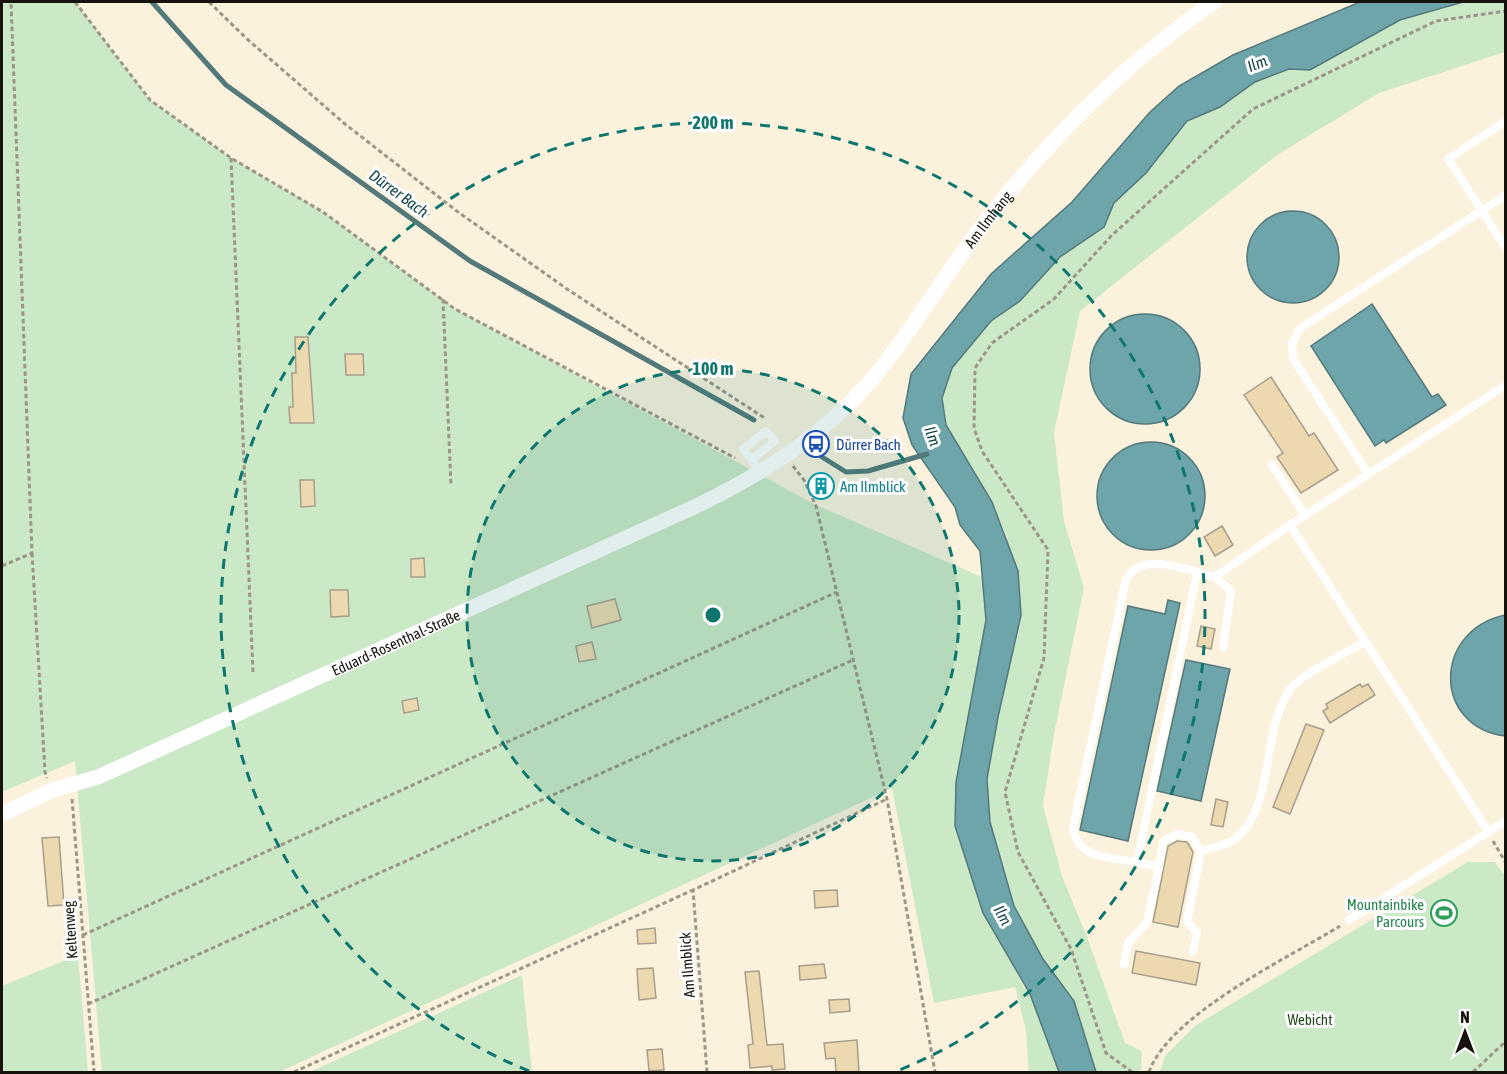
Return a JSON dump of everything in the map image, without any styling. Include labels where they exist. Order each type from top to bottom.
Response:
[{"type":"street","name":"Am Ilmhang","points":[[785,456],[833,417],[885,363],[989,217],[1069,125],[1102,91],[1164,36],[1214,2]]},
{"type":"street","name":"Eduard-Rosenthal-Straße","points":[[2,814],[53,790],[98,777],[692,508],[761,473],[785,456]]},
{"type":"lane","points":[[1506,121],[1448,159],[1480,212],[1506,248]]},
{"type":"lane","points":[[1368,473],[1293,359],[1292,344],[1299,329],[1506,195]]},
{"type":"lane","points":[[1215,577],[1368,473],[1506,385]]},
{"type":"lane","points":[[751,459],[761,473]]},
{"type":"lane","points":[[1272,465],[1305,515]]},
{"type":"lane","points":[[1290,525],[1488,831]]},
{"type":"lane","points":[[1159,867],[1091,854],[1074,839],[1072,828],[1126,579],[1137,566],[1148,564],[1215,577],[1231,591],[1223,647]]},
{"type":"lane","points":[[1137,862],[1197,573]]},
{"type":"lane","points":[[1201,851],[1233,841],[1249,828],[1258,804],[1279,707],[1293,685],[1365,642]]},
{"type":"lane","points":[[1349,920],[1506,821]]},
{"type":"lane","points":[[1124,964],[1128,944],[1147,922],[1163,842],[1176,834],[1192,837],[1201,851],[1187,921],[1197,933],[1193,951]]},
{"type":"path","points":[[11,2],[32,553],[45,772],[53,790]]},
{"type":"path","points":[[75,2],[150,100],[231,158],[323,212],[455,309],[761,473]]},
{"type":"path","points":[[209,2],[247,39],[345,124],[458,212],[567,289],[765,416],[770,426]]},
{"type":"path","points":[[1132,1072],[1106,1053],[1071,949],[1018,852],[1005,792],[1044,658],[1048,550],[982,451],[974,428],[975,368],[992,343],[1054,299],[1112,235],[1253,109],[1436,21],[1506,11]]},
{"type":"path","points":[[231,158],[253,672]]},
{"type":"path","points":[[443,299],[451,486]]},
{"type":"path","points":[[785,456],[804,480],[816,506],[837,592],[887,800],[934,1072]]},
{"type":"path","points":[[2,566],[32,553]]},
{"type":"path","points":[[82,935],[837,592]]},
{"type":"path","points":[[88,1005],[853,660]]},
{"type":"path","name":"Keltenweg","points":[[71,786],[94,1072]]},
{"type":"path","points":[[294,1072],[887,800]]},
{"type":"path","points":[[1488,831],[1506,862]]},
{"type":"path","name":"Am Ilmblick","points":[[693,890],[707,1072]]},
{"type":"path","points":[[1149,1072],[1157,1057],[1184,1026],[1211,1004],[1349,920]]},
{"type":"path","points":[[1473,1072],[1506,1041]]},
{"type":"green space","points":[[2,2],[75,2],[150,100],[231,158],[323,212],[455,309],[816,505],[982,577],[986,620],[983,648],[956,782],[955,826],[968,866],[1023,986],[1030,994],[1059,1072],[1029,1072],[1026,1030],[1015,987],[934,1003],[892,788],[279,1072],[102,1072],[75,761],[2,792]]},
{"type":"green space","points":[[1463,2],[1505,2],[1505,52],[1379,93],[1277,155],[1080,311],[1054,433],[1064,521],[1084,588],[1054,734],[1043,806],[1062,876],[1087,937],[1125,1043],[1142,1051],[1141,1072],[1096,1072],[1074,1001],[1043,959],[1014,906],[990,822],[987,779],[998,717],[1007,537],[992,502],[946,424],[942,398],[952,368],[991,320],[1020,301],[1060,257],[1104,227],[1114,203],[1146,173],[1187,121],[1220,107],[1255,82],[1289,69],[1310,70],[1400,20]]},
{"type":"green space","name":"Webicht","points":[[1468,862],[1495,862],[1505,876],[1505,1072],[1160,1072],[1165,1056],[1196,1025]]},
{"type":"green space","points":[[78,955],[88,1072],[2,1072],[2,986]]},
{"type":"green space","points":[[522,975],[532,1072],[310,1072]]},
{"type":"water","name":"Ilm","points":[[1360,2],[1463,2],[1400,20],[1310,70],[1289,69],[1255,82],[1220,107],[1187,121],[1146,173],[1114,203],[1104,227],[1060,257],[1020,301],[991,321],[952,368],[942,398],[946,425],[992,502],[1018,571],[1021,615],[998,717],[987,779],[990,822],[1014,906],[1043,959],[1074,1001],[1096,1072],[1059,1072],[1030,994],[983,913],[955,826],[956,782],[986,620],[980,551],[960,525],[955,507],[912,445],[903,418],[911,374],[991,274],[1072,202],[1150,112],[1179,86],[1233,55]]},
{"type":"water","points":[[1293,211],[1311,214],[1326,224],[1336,239],[1339,257],[1336,275],[1326,290],[1311,300],[1293,303],[1275,300],[1260,290],[1250,275],[1247,257],[1250,239],[1260,224],[1275,214]]},
{"type":"water","points":[[1372,304],[1432,397],[1438,394],[1446,405],[1386,443],[1384,440],[1375,446],[1311,346]]},
{"type":"water","points":[[1145,314],[1166,318],[1184,330],[1196,348],[1200,369],[1196,390],[1184,408],[1166,420],[1145,424],[1124,420],[1106,408],[1094,390],[1090,369],[1094,348],[1106,330],[1124,318]]},
{"type":"water","points":[[1151,442],[1172,446],[1189,458],[1201,475],[1205,496],[1201,517],[1189,534],[1172,546],[1151,550],[1130,546],[1113,534],[1101,517],[1097,496],[1101,475],[1113,458],[1130,446]]},
{"type":"water","points":[[1168,600],[1180,603],[1128,841],[1080,830],[1128,606],[1165,614]]},
{"type":"water","points":[[1506,615],[1505,736],[1481,729],[1464,716],[1454,698],[1451,678],[1454,658],[1464,639],[1481,624]]},
{"type":"water","points":[[1186,660],[1230,669],[1201,801],[1157,791]]},
{"type":"building","points":[[295,337],[308,337],[314,423],[290,423],[289,407],[293,407],[292,373],[296,373]]},
{"type":"building","points":[[345,354],[363,354],[364,375],[346,375]]},
{"type":"building","points":[[1271,377],[1309,436],[1314,433],[1338,470],[1301,493],[1277,457],[1283,453],[1244,395]]},
{"type":"building","points":[[300,480],[314,480],[315,506],[301,507]]},
{"type":"building","points":[[1222,526],[1233,545],[1215,556],[1204,537]]},
{"type":"building","points":[[424,558],[425,577],[411,577],[411,559]]},
{"type":"building","points":[[330,590],[348,590],[349,616],[331,617]]},
{"type":"building","points":[[615,599],[621,620],[592,628],[587,606]]},
{"type":"building","points":[[1201,626],[1215,629],[1211,649],[1197,646]]},
{"type":"building","points":[[592,642],[596,659],[579,662],[576,646]]},
{"type":"building","points":[[1360,684],[1362,687],[1368,684],[1375,695],[1330,723],[1323,711],[1328,708],[1326,704]]},
{"type":"building","points":[[417,698],[419,710],[404,713],[402,701]]},
{"type":"building","points":[[1306,724],[1324,730],[1290,814],[1273,807]]},
{"type":"building","points":[[1216,799],[1228,802],[1223,827],[1211,825]]},
{"type":"building","points":[[59,837],[64,905],[48,906],[42,838]]},
{"type":"building","points":[[1177,841],[1187,842],[1193,852],[1178,927],[1153,922],[1168,846]]},
{"type":"building","points":[[837,890],[838,906],[815,908],[814,891]]},
{"type":"building","points":[[655,928],[656,943],[638,944],[637,930]]},
{"type":"building","points":[[1136,951],[1200,963],[1196,985],[1132,973]]},
{"type":"building","points":[[824,964],[826,978],[800,980],[799,966]]},
{"type":"building","points":[[653,968],[656,998],[639,1000],[637,969]]},
{"type":"building","points":[[759,971],[767,1045],[783,1044],[785,1069],[772,1070],[772,1066],[750,1068],[748,1045],[753,1044],[745,972]]},
{"type":"building","points":[[849,999],[850,1011],[830,1013],[829,1000]]},
{"type":"building","points":[[857,1040],[859,1072],[836,1072],[835,1058],[826,1059],[824,1043]]},
{"type":"building","points":[[662,1049],[664,1070],[649,1071],[647,1050]]},
{"type":"waterway","name":"Dürrer Bach","points":[[152,2],[226,85],[470,261],[754,420]]},
{"type":"waterway","name":"Dürrer Bach","points":[[822,457],[846,472],[868,471],[927,454]]},
{"type":"place","name":"Dürrer Bach","points":[[816,444]]},
{"type":"place","name":"Am Ilmblick","points":[[821,486]]},
{"type":"place","name":"Mountainbike Parcours","points":[[1444,913]]}]
